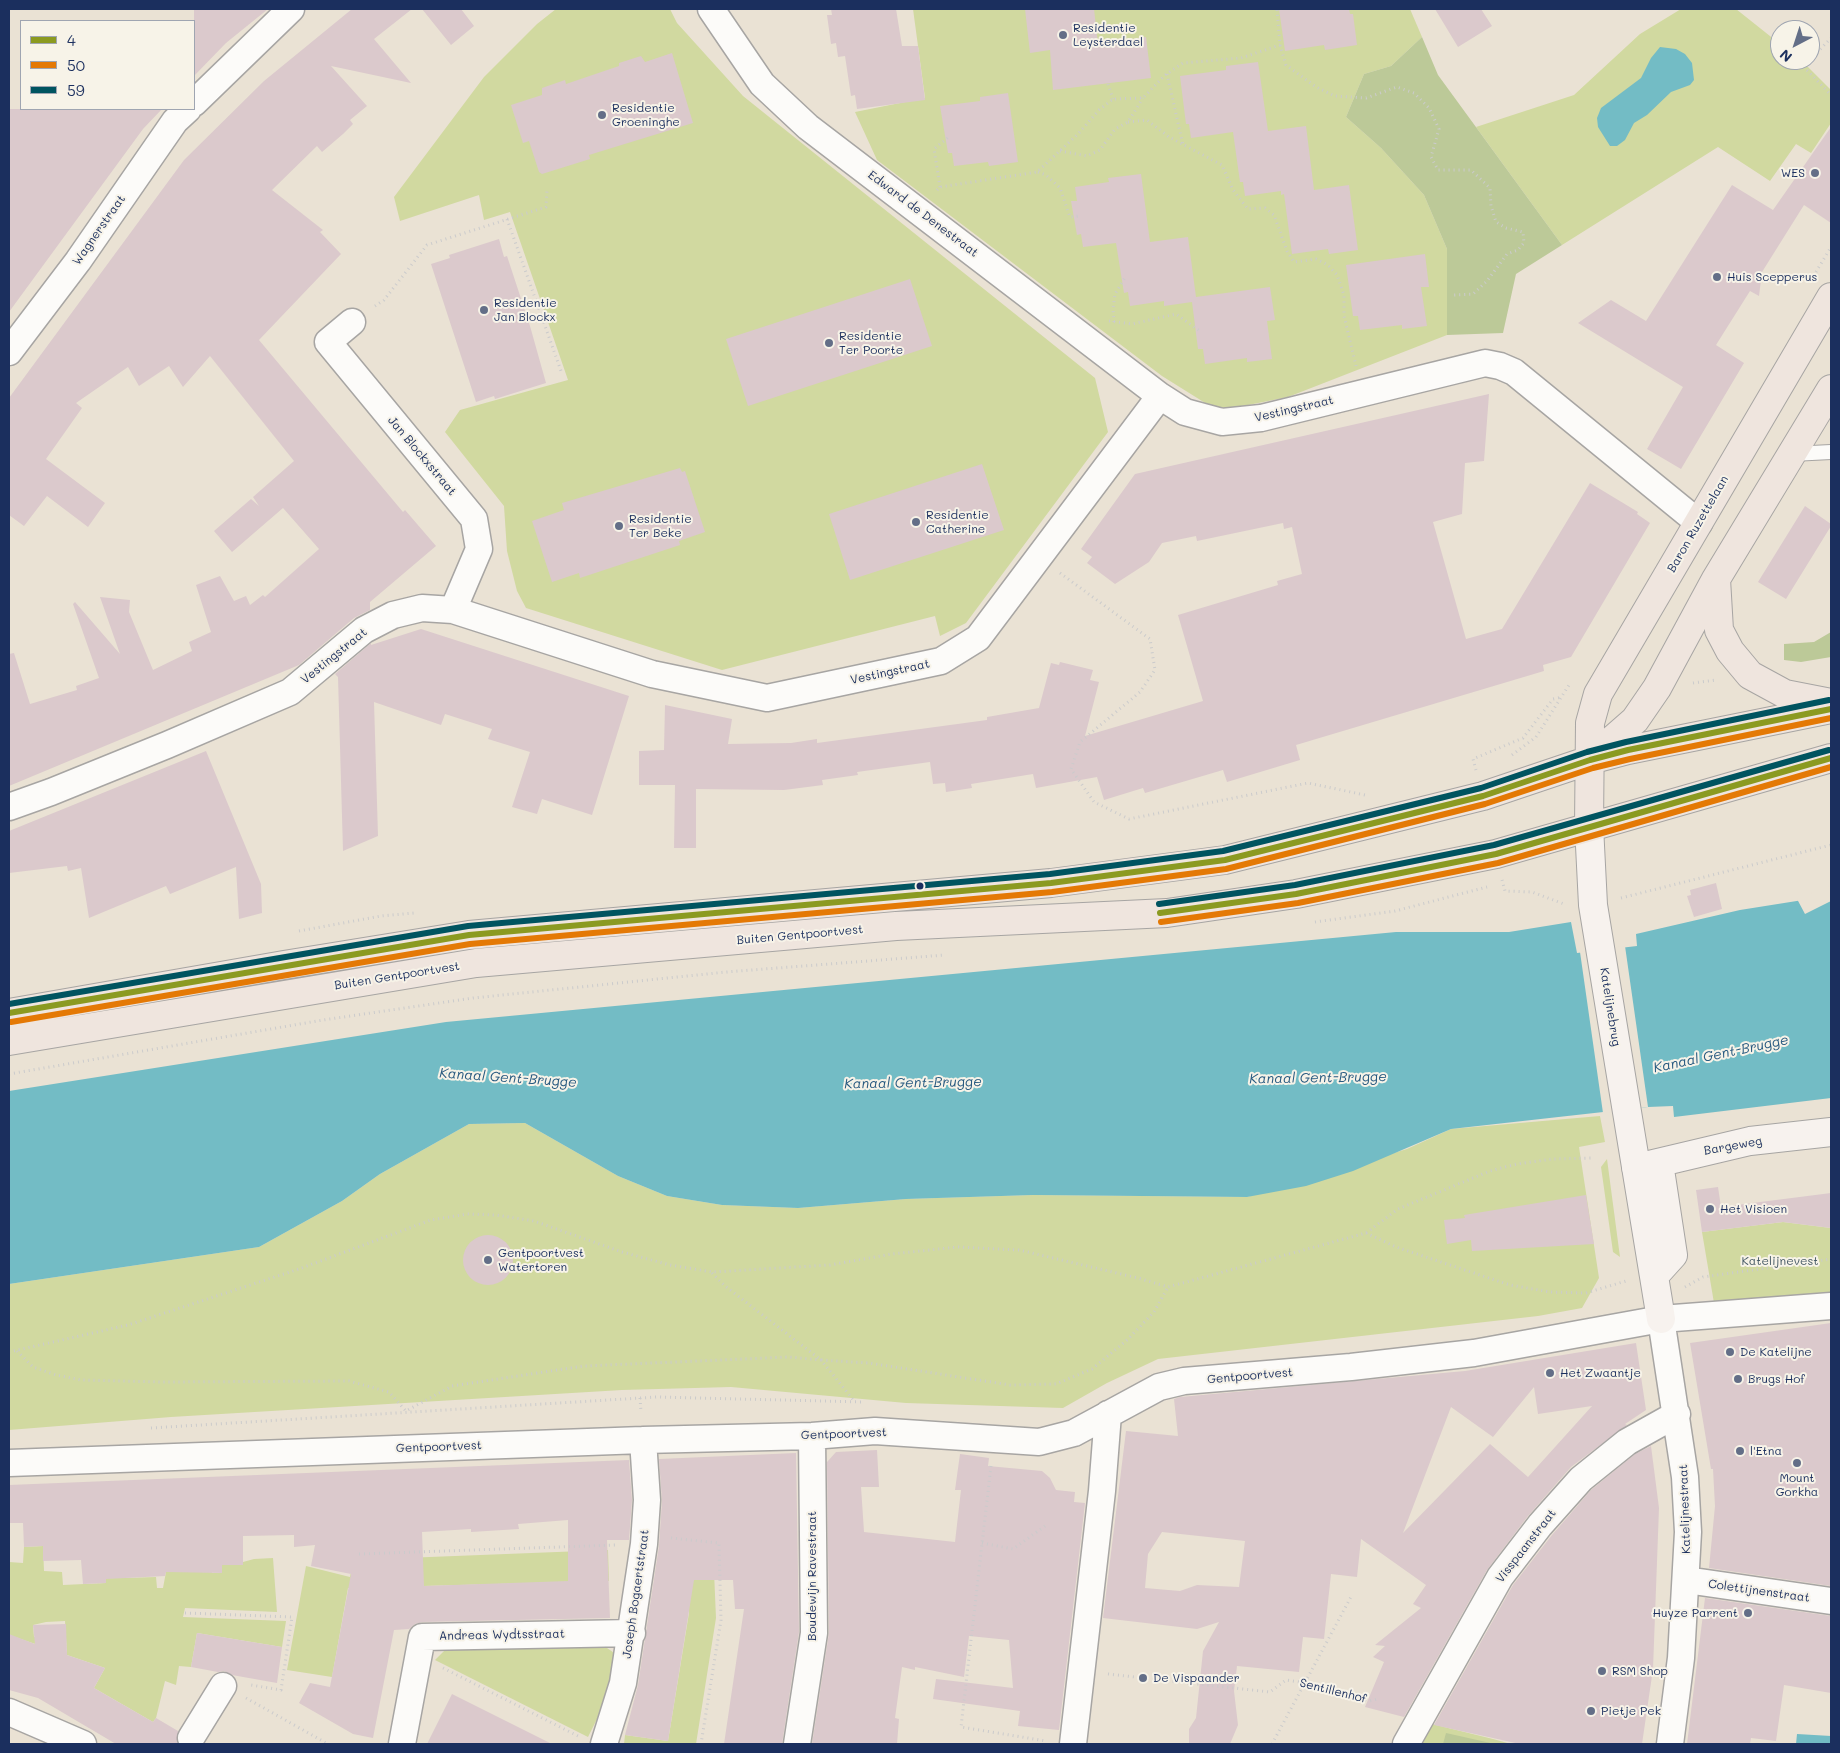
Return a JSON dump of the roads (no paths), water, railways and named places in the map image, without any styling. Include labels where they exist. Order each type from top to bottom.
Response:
[{"type":"main road","name":"Baron Ruzettelaan","points":[[1589,826],[1590,723],[1598,694],[1831,297]]},
{"type":"main road","points":[[1590,760],[1635,720],[1657,688],[1716,579],[1831,389]]},
{"type":"main road","points":[[1716,579],[1719,630],[1730,651],[1750,675],[1785,694],[1831,702]]},
{"type":"main road","points":[[9,1013],[470,935],[1051,883],[1216,862],[1483,796],[1590,760],[1717,730],[1831,709]]},
{"type":"main road","name":"Buiten Gentpoortvest","points":[[9,1041],[476,963],[896,926],[1176,912],[1296,894],[1496,854],[1589,826],[1694,799],[1831,758]]},
{"type":"street","points":[[195,102],[290,9]]},
{"type":"street","name":"Edward de Denestraat","points":[[716,10],[762,84],[808,127],[1160,396]]},
{"type":"street","name":"Wagnerstraat","points":[[9,352],[78,261],[175,121],[187,110]]},
{"type":"street","name":"Jan Blockxstraat","points":[[352,322],[328,342],[474,519],[479,548],[453,610]]},
{"type":"street","name":"Vestingstraat","points":[[9,806],[149,752],[290,692],[364,630],[392,615],[422,608],[453,610],[652,674],[766,698],[941,661],[978,638],[1160,396],[1185,412],[1222,422],[1260,418],[1485,363],[1500,366],[1514,372],[1699,523]]},
{"type":"street","name":"Baron Ruzettelaan","points":[[1589,826],[1594,905]]},
{"type":"street","name":"Katelijnebrug","points":[[1594,905],[1627,1110],[1647,1165]]},
{"type":"street","name":"Bargeweg","points":[[1647,1165],[1750,1141],[1831,1132]]},
{"type":"street","name":"Katelijnestraat","points":[[1647,1165],[1673,1255],[1643,1277],[1661,1319],[1677,1414],[1685,1477],[1688,1532],[1681,1658],[1670,1744]]},
{"type":"street","points":[[1661,1319],[1831,1306]]},
{"type":"street","name":"Gentpoortvest","points":[[9,1463],[642,1440],[812,1436],[875,1431],[1039,1442],[1074,1433],[1159,1387],[1184,1381],[1351,1367],[1474,1353],[1661,1319]]},
{"type":"street","points":[[1061,1743],[1082,1671],[1102,1491],[1108,1414]]},
{"type":"street","name":"Visspaanstraat","points":[[1406,1744],[1500,1577],[1540,1525],[1581,1479],[1627,1442],[1677,1414]]},
{"type":"street","name":"Boudewijn Ravestraat","points":[[797,1744],[814,1633],[812,1436]]},
{"type":"street","name":"Joseph Bogaertstraat","points":[[594,1742],[623,1683],[632,1633],[645,1539],[646,1500],[642,1440]]},
{"type":"street","name":"Colettijnenstraat","points":[[1686,1580],[1831,1601]]},
{"type":"street","name":"Andreas Wydtsstraat","points":[[402,1744],[422,1637],[632,1633]]},
{"type":"street","points":[[191,1738],[223,1686]]},
{"type":"street","points":[[9,1712],[83,1744]]},
{"type":"lane","points":[[1792,454],[1831,452]]},
{"type":"water","points":[[1660,47],[1676,49],[1685,54],[1692,63],[1694,80],[1690,85],[1671,92],[1647,115],[1634,123],[1625,140],[1617,146],[1610,146],[1598,127],[1597,118],[1601,108],[1641,78],[1651,58]]},
{"type":"water","name":"Kanaal Gent-Brugge","points":[[1831,887],[1831,1098],[1674,1117],[1673,1106],[1648,1107],[1451,1129],[1353,1171],[1306,1186],[1247,1197],[1033,1195],[906,1199],[798,1208],[722,1205],[667,1196],[618,1176],[525,1123],[469,1124],[380,1174],[342,1201],[259,1247],[9,1284],[9,1091],[446,1022],[1396,932],[1509,932],[1571,922],[1577,953],[1637,946],[1636,934],[1740,910],[1803,900]]},
{"type":"water","points":[[1797,1734],[1831,1736],[1831,1744],[1796,1744]]},
{"type":"place","name":"Residentie Leysterdael","points":[[1063,35]]},
{"type":"place","name":"Residentie Groeninghe","points":[[602,115]]},
{"type":"place","name":"WES","points":[[1815,173]]},
{"type":"place","name":"Huis Scepperus","points":[[1717,277]]},
{"type":"place","name":"Residentie Jan Blockx","points":[[484,310]]},
{"type":"place","name":"Residentie Ter Poorte","points":[[829,343]]},
{"type":"place","name":"Residentie Catherine","points":[[916,522]]},
{"type":"place","name":"Residentie Ter Beke","points":[[619,526]]},
{"type":"place","name":"Het Visioen","points":[[1710,1209]]},
{"type":"place","name":"Gentpoortvest Watertoren","points":[[488,1260]]},
{"type":"place","name":"De Katelijne","points":[[1730,1352]]},
{"type":"place","name":"Het Zwaantje","points":[[1550,1373]]},
{"type":"place","name":"Brugs Hof","points":[[1738,1379]]},
{"type":"place","name":"l'Etna","points":[[1740,1451]]},
{"type":"place","name":"Mount Gorkha","points":[[1797,1463]]},
{"type":"place","name":"Huyze Parrent","points":[[1748,1613]]},
{"type":"place","name":"RSM Shop","points":[[1602,1671]]},
{"type":"place","name":"De Vispaander","points":[[1143,1678]]},
{"type":"place","name":"Pietje Pek","points":[[1591,1711]]},
{"type":"park label","name":"Katelijnevest","points":[[1780,1261]]}]
